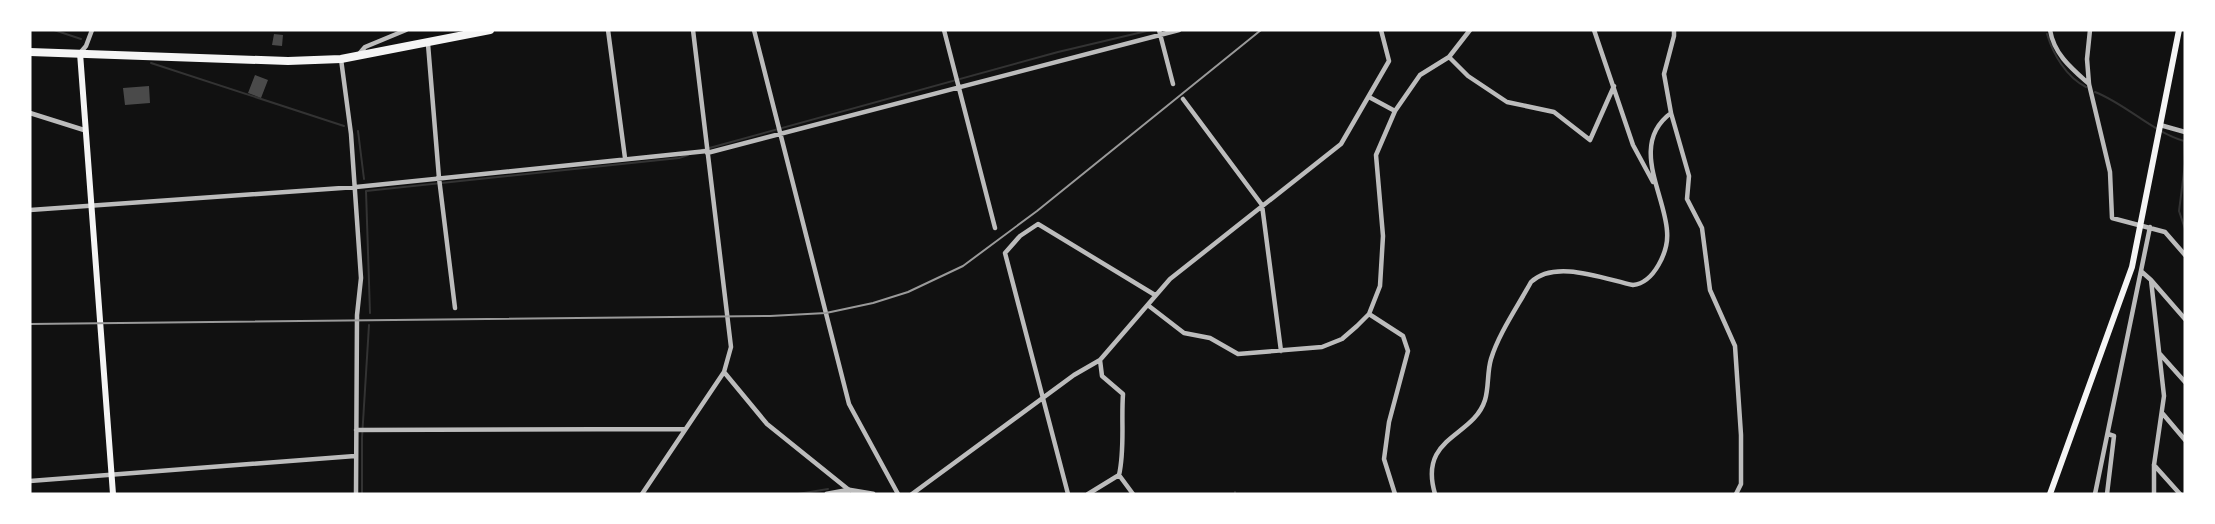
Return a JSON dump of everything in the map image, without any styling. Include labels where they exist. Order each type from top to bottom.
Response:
[{"type":"highway","points":[[30,52],[288,61],[341,59],[428,44],[490,30]]},
{"type":"main road","points":[[2050,494],[2132,267],[2179,30]]},
{"type":"main road","points":[[80,53],[89,207],[113,494]]},
{"type":"street","points":[[80,53],[92,30]]},
{"type":"street","points":[[357,56],[364,47],[406,30]]},
{"type":"street","points":[[608,30],[624,158]]},
{"type":"street","points":[[642,494],[724,372],[731,347],[693,30]]},
{"type":"street","points":[[754,30],[849,404],[898,494]]},
{"type":"street","points":[[944,30],[995,228]]},
{"type":"street","points":[[30,210],[356,187],[707,151],[1160,33],[1179,30]]},
{"type":"street","points":[[912,494],[1043,398],[1100,360],[1170,279],[1341,144],[1389,61],[1381,30]]},
{"type":"street","points":[[1149,306],[1184,333],[1210,338],[1238,354],[1322,347],[1342,339],[1369,314],[1380,286],[1383,236],[1376,155],[1395,111],[1420,75],[1449,57],[1470,30]]},
{"type":"street","points":[[1435,494],[1431,480],[1434,459],[1444,443],[1476,415],[1485,400],[1492,356],[1531,282],[1540,273],[1553,271],[1633,285],[1644,284],[1659,263],[1668,232],[1654,185],[1634,145],[1594,30]]},
{"type":"street","points":[[1674,30],[1664,74],[1671,113],[1689,176],[1687,199],[1702,228],[1710,290],[1735,346],[1741,445],[1741,484],[1737,494]]},
{"type":"street","points":[[2050,30],[2052,40],[2063,60],[2088,84]]},
{"type":"street","points":[[2090,30],[2087,59],[2088,84],[2110,172],[2112,218],[2165,232],[2185,255]]},
{"type":"street","points":[[2179,30],[2185,32]]},
{"type":"street","points":[[1160,33],[1173,84]]},
{"type":"street","points":[[428,44],[440,189],[455,308]]},
{"type":"street","points":[[1449,57],[1468,76],[1507,102],[1554,112],[1590,140],[1614,86]]},
{"type":"street","points":[[341,59],[356,187],[361,278],[357,315],[356,494]]},
{"type":"street","points":[[1369,97],[1395,111]]},
{"type":"street","points":[[1183,99],[1262,205],[1281,351]]},
{"type":"street","points":[[30,113],[84,130]]},
{"type":"street","points":[[1654,185],[1651,138],[1662,120],[1671,113]]},
{"type":"street","points":[[2160,125],[2185,132]]},
{"type":"street","points":[[1068,494],[1005,253],[1020,236],[1038,224],[1155,295]]},
{"type":"street","points":[[2095,494],[2150,227]]},
{"type":"street","points":[[2142,272],[2185,319]]},
{"type":"street","points":[[2151,280],[2164,396],[2154,465],[2154,494]]},
{"type":"street","points":[[1369,314],[1403,336],[1408,351],[1389,422],[1384,459],[1395,494]]},
{"type":"street","points":[[2160,354],[2185,382]]},
{"type":"street","points":[[1088,494],[1119,476],[1124,452],[1121,432],[1123,394],[1102,376],[1100,360]]},
{"type":"street","points":[[724,372],[766,424],[848,491]]},
{"type":"street","points":[[2163,414],[2185,440]]},
{"type":"street","points":[[356,430],[685,429]]},
{"type":"street","points":[[2107,494],[2114,436],[2108,434]]},
{"type":"street","points":[[30,481],[355,456]]},
{"type":"street","points":[[2154,465],[2180,494]]},
{"type":"street","points":[[1119,476],[1133,494]]},
{"type":"street","points":[[827,494],[848,491],[873,494]]},
{"type":"building","points":[[274,34],[283,35],[282,46],[272,45]]},
{"type":"building","points":[[255,75],[268,80],[261,98],[248,93]]},
{"type":"building","points":[[149,86],[150,103],[125,105],[123,88]]},
{"type":"waterway","points":[[54,30],[81,39]]},
{"type":"waterway","points":[[702,150],[1058,52],[1151,30]]},
{"type":"waterway","points":[[2047,34],[2066,71],[2086,87]]},
{"type":"waterway","points":[[151,63],[344,126]]},
{"type":"waterway","points":[[2095,92],[2161,131],[2184,141],[2185,162]]},
{"type":"waterway","points":[[358,131],[364,179]]},
{"type":"waterway","points":[[370,313],[366,191],[679,158],[688,155]]},
{"type":"waterway","points":[[2185,164],[2179,211],[2185,229]]},
{"type":"waterway","points":[[362,494],[362,438],[369,325]]},
{"type":"waterway","points":[[798,494],[828,489]]},
{"type":"railway","points":[[30,324],[770,316],[826,313],[873,303],[908,292],[963,266],[1037,211],[1261,30]]}]
